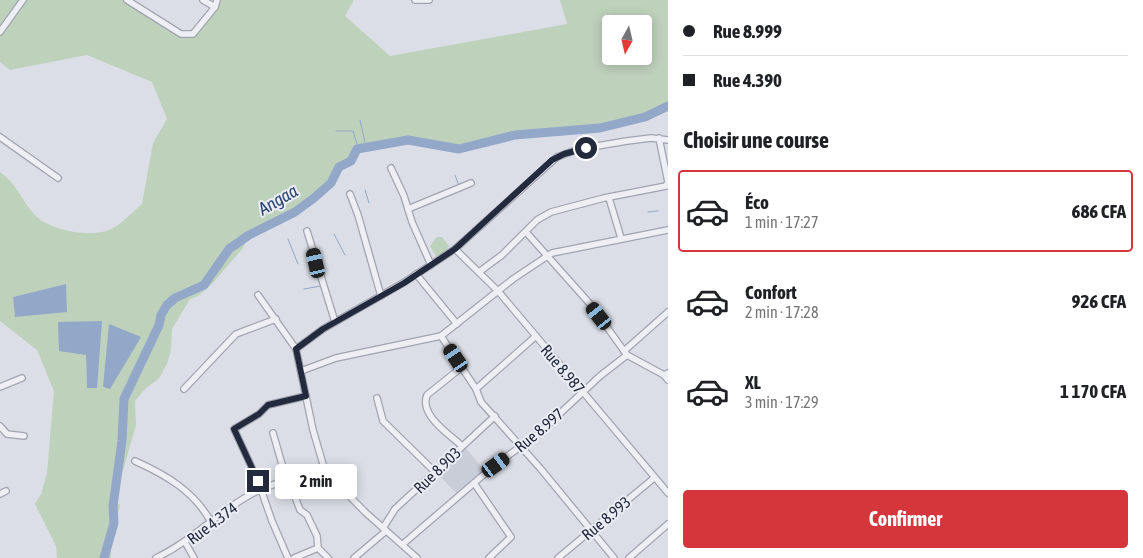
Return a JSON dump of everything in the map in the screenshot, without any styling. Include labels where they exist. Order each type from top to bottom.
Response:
[{"type":"street","points":[[0,32],[23,0]]},
{"type":"street","points":[[127,0],[181,34],[193,34],[215,7],[217,0]]},
{"type":"street","points":[[203,0],[215,7]]},
{"type":"street","points":[[415,0],[429,0]]},
{"type":"street","points":[[0,137],[58,178]]},
{"type":"street","points":[[479,272],[526,232],[537,220],[552,212],[642,192],[667,184],[659,138]]},
{"type":"street","points":[[296,349],[335,322],[432,265],[455,249],[557,157],[579,149],[659,138],[668,140]]},
{"type":"street","points":[[391,168],[432,265]]},
{"type":"street","points":[[408,209],[471,183]]},
{"type":"street","points":[[350,194],[358,215],[381,296]]},
{"type":"street","points":[[609,198],[622,238]]},
{"type":"street","points":[[301,371],[336,358],[366,354],[441,336],[547,255],[563,249],[668,230]]},
{"type":"street","points":[[307,231],[335,322]]},
{"type":"street","points":[[526,232],[591,305],[625,352],[667,376]]},
{"type":"street","name":"Rue 8.987","points":[[455,249],[498,291],[668,493]]},
{"type":"street","points":[[416,274],[457,324]]},
{"type":"street","points":[[258,295],[296,349],[324,471],[417,558]]},
{"type":"street","name":"Rue 8.997","points":[[403,544],[474,483],[538,434],[668,312]]},
{"type":"street","points":[[184,389],[236,334],[276,319]]},
{"type":"street","points":[[441,336],[476,389],[481,402],[495,416],[614,558]]},
{"type":"street","points":[[476,389],[536,336]]},
{"type":"street","points":[[462,367],[426,395],[425,400],[430,416],[462,446]]},
{"type":"street","points":[[0,386],[22,378]]},
{"type":"street","points":[[288,558],[272,522],[262,489],[234,429],[259,414],[268,405],[306,396]]},
{"type":"street","points":[[377,398],[383,421],[435,472]]},
{"type":"street","name":"Rue 8.903","points":[[354,558],[384,529],[392,512],[495,416]]},
{"type":"street","points":[[0,426],[6,434],[24,436]]},
{"type":"street","points":[[273,432],[286,478],[290,481],[300,510],[308,515],[318,536],[318,548],[328,558]]},
{"type":"street","points":[[135,461],[160,472],[179,485],[201,506],[211,522]]},
{"type":"street","name":"Rue 4.374","points":[[156,558],[185,542],[248,496],[262,489],[324,471]]},
{"type":"street","name":"Rue 8.993","points":[[558,558],[654,478]]},
{"type":"street","points":[[474,483],[510,534],[511,539],[489,558]]},
{"type":"street","points":[[0,494],[6,491]]},
{"type":"street","points":[[629,558],[668,524]]},
{"type":"street","points":[[185,542],[194,558]]},
{"type":"street","points":[[294,558],[318,548]]},
{"type":"shaded area","points":[[464,446],[484,470],[456,493],[437,473]]},
{"type":"green space","points":[[0,0],[125,0],[165,26],[196,36],[215,0],[354,0],[345,16],[390,56],[567,24],[560,0],[668,0],[668,106],[645,117],[600,128],[515,135],[459,149],[408,140],[355,150],[351,161],[339,167],[331,183],[324,190],[295,212],[249,235],[243,248],[211,285],[198,296],[190,299],[172,329],[171,350],[167,364],[159,378],[145,389],[135,401],[136,425],[114,502],[120,505],[111,543],[111,558],[57,558],[56,546],[35,504],[41,494],[47,473],[54,391],[37,350],[0,321],[0,172],[6,176],[33,213],[48,224],[79,233],[109,230],[122,222],[142,204],[153,143],[167,119],[152,82],[87,55],[10,70],[0,62]],"holes":[[[66,285],[15,317],[13,297]],[[86,355],[97,388],[87,387]]]},
{"type":"green space","points":[[437,237],[442,237],[449,246],[446,254],[437,258],[430,246]]},
{"type":"water","points":[[66,284],[67,312],[15,317],[13,297]]},
{"type":"water","points":[[102,321],[97,388],[87,388],[86,355],[59,351],[58,322]]},
{"type":"water","points":[[109,324],[141,337],[110,389],[103,387]]},
{"type":"waterway","name":"Angaa","points":[[104,558],[114,523],[113,506],[122,441],[124,399],[167,305],[175,298],[204,285],[229,249],[249,235],[295,212],[314,198],[331,183],[339,167],[351,161],[357,149],[408,140],[459,149],[515,135],[600,128],[645,117],[668,106]]},
{"type":"waterway","points":[[360,120],[365,142]]},
{"type":"waterway","points":[[336,131],[353,131],[357,144]]},
{"type":"waterway","points":[[455,175],[459,186]]},
{"type":"waterway","points":[[365,190],[369,203]]},
{"type":"waterway","points":[[648,212],[658,211]]},
{"type":"waterway","points":[[334,234],[345,255]]},
{"type":"waterway","points":[[311,236],[314,242]]},
{"type":"waterway","points":[[288,239],[298,264]]},
{"type":"waterway","points":[[304,289],[321,286]]},
{"type":"route","points":[[258,481],[234,429],[259,414],[268,405],[286,399],[306,396],[296,349],[323,329],[404,283],[455,249],[473,230],[552,160],[564,154],[586,148]]}]
